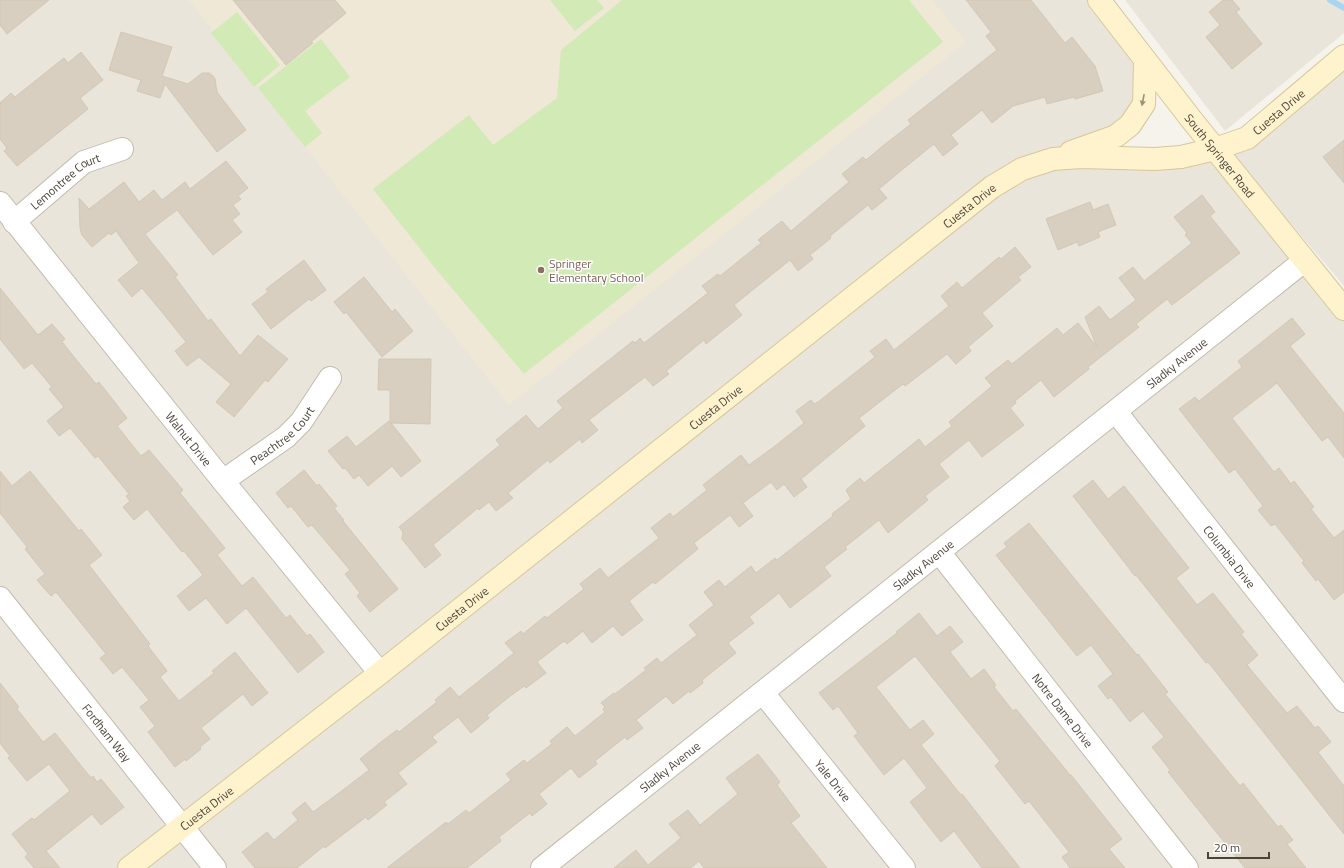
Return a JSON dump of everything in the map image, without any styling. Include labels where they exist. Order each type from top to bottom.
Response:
[{"type":"street","name":"South Springer Road","points":[[1099,0],[1145,62],[1344,309]]},
{"type":"street","name":"Cuesta Drive","points":[[129,868],[380,673],[992,187],[1022,169],[1052,159],[1081,157],[1148,159],[1181,157],[1215,149],[1247,138],[1344,56]]},
{"type":"street","points":[[1052,159],[1116,136],[1130,125],[1144,104],[1145,62]]},
{"type":"street","name":"Lemontree Court","points":[[14,222],[84,162],[122,149]]},
{"type":"street","name":"Walnut Drive","points":[[0,203],[223,481],[380,673]]},
{"type":"street","name":"Sladky Avenue","points":[[542,868],[1304,261]]},
{"type":"street","name":"Peachtree Court","points":[[223,481],[286,437],[301,422],[330,378]]},
{"type":"street","name":"Columbia Drive","points":[[1116,412],[1344,701]]},
{"type":"street","name":"Notre Dame Drive","points":[[939,552],[1188,868]]},
{"type":"street","name":"Fordham Way","points":[[0,598],[215,868]]},
{"type":"street","name":"Yale Drive","points":[[763,693],[904,868]]},
{"type":"shaded area","points":[[0,0],[1095,0],[1145,62],[1130,125],[1055,158],[1215,149],[1344,312],[1344,868],[0,868]]},
{"type":"shaded area","name":"Springer Elementary School","points":[[189,0],[932,0],[966,42],[509,405]]},
{"type":"shaded area","points":[[1125,0],[1344,0],[1344,33],[1225,131]]},
{"type":"shaded area","points":[[1344,63],[1344,286],[1231,153]]},
{"type":"green space","points":[[550,0],[597,0],[604,8],[575,31]]},
{"type":"green space","name":"Springer Elementary School","points":[[622,0],[909,0],[943,42],[524,374],[435,268],[373,189],[469,115],[493,145],[557,98],[561,50]]},
{"type":"green space","points":[[237,12],[280,65],[254,87],[211,33]]},
{"type":"green space","points":[[321,39],[350,77],[305,111],[322,133],[305,147],[258,88]]},
{"type":"building","points":[[0,0],[49,0],[7,34],[0,25]]},
{"type":"building","points":[[233,0],[335,0],[346,13],[286,65]]},
{"type":"building","points":[[966,0],[1031,0],[1065,43],[1072,37],[1095,66],[1103,91],[1075,99],[1074,97],[1047,104],[1045,97],[1013,106],[992,123],[982,110],[951,135],[958,144],[943,156],[934,144],[879,189],[887,198],[872,210],[868,205],[830,236],[831,238],[810,255],[813,259],[798,271],[790,260],[734,305],[742,315],[706,344],[704,340],[666,371],[669,374],[653,386],[645,377],[589,420],[598,430],[582,443],[580,439],[550,463],[548,460],[508,493],[513,498],[496,511],[489,502],[479,510],[478,508],[433,545],[441,555],[425,568],[402,539],[403,532],[399,527],[500,445],[496,440],[526,415],[538,429],[563,408],[557,401],[633,341],[635,343],[640,338],[644,343],[708,293],[702,286],[718,274],[720,276],[761,243],[758,240],[782,221],[791,231],[849,182],[842,174],[863,157],[866,160],[911,124],[908,120],[997,50],[986,36],[991,32]]},
{"type":"building","points":[[1223,0],[1232,0],[1240,9],[1236,12],[1262,44],[1232,69],[1206,37],[1220,25],[1209,12]]},
{"type":"building","points":[[121,32],[172,47],[162,76],[188,84],[202,73],[209,73],[213,76],[215,79],[217,92],[246,130],[217,152],[165,84],[160,98],[137,91],[141,80],[109,70]]},
{"type":"building","points":[[81,52],[103,80],[80,98],[88,109],[17,166],[4,151],[7,148],[0,139],[0,103],[11,93],[15,97],[64,58],[68,63]]},
{"type":"building","points":[[1344,140],[1344,183],[1323,157]]},
{"type":"building","points":[[226,161],[248,188],[238,196],[241,199],[233,205],[240,214],[232,220],[242,232],[213,255],[177,210],[145,234],[178,275],[175,277],[208,321],[211,319],[240,356],[258,335],[288,359],[268,382],[265,380],[234,417],[216,402],[231,384],[199,357],[187,366],[175,351],[186,342],[162,312],[142,288],[132,297],[118,280],[139,263],[116,231],[111,235],[109,233],[92,247],[82,235],[80,228],[79,198],[89,209],[124,182],[139,202],[154,190],[162,200],[185,182],[190,189]]},
{"type":"building","points":[[1202,195],[1215,212],[1210,216],[1240,253],[1172,305],[1167,299],[1136,324],[1139,327],[1088,367],[1089,369],[1054,397],[1041,380],[1015,401],[1016,403],[1010,408],[1024,425],[982,457],[969,440],[939,464],[949,477],[925,496],[928,500],[888,533],[879,520],[845,547],[847,549],[824,567],[831,576],[790,608],[779,593],[749,617],[754,623],[728,643],[736,653],[702,680],[703,683],[690,693],[689,691],[673,704],[666,696],[636,720],[643,728],[627,740],[625,737],[595,761],[597,764],[579,778],[571,768],[539,794],[547,804],[532,816],[530,813],[499,837],[501,841],[467,868],[387,868],[446,822],[448,824],[466,810],[469,813],[511,780],[506,774],[524,760],[527,763],[552,744],[550,741],[567,727],[575,736],[605,712],[603,709],[605,707],[601,703],[646,670],[644,668],[657,658],[661,663],[697,635],[689,625],[714,605],[704,592],[719,580],[725,587],[751,566],[756,573],[775,558],[777,560],[833,516],[832,514],[851,499],[846,490],[860,478],[864,483],[919,439],[925,447],[952,426],[949,422],[992,386],[985,378],[1008,360],[1012,364],[1057,328],[1063,335],[1078,323],[1097,347],[1085,317],[1099,306],[1110,320],[1136,300],[1119,278],[1133,267],[1144,281],[1192,243],[1185,235],[1187,233],[1174,217]]},
{"type":"building","points":[[1090,202],[1093,210],[1108,204],[1116,225],[1098,232],[1100,237],[1079,246],[1077,242],[1058,250],[1046,219]]},
{"type":"building","points":[[1015,247],[1031,267],[1018,277],[1021,280],[982,313],[993,326],[968,347],[971,351],[956,364],[947,354],[905,386],[903,384],[859,418],[865,426],[801,479],[807,487],[794,497],[784,484],[777,490],[771,482],[743,503],[753,516],[739,527],[730,515],[694,543],[698,549],[655,584],[653,582],[629,601],[643,620],[622,636],[613,626],[592,643],[583,631],[567,644],[564,641],[537,662],[546,673],[526,688],[524,686],[509,697],[487,715],[489,718],[471,733],[458,717],[432,737],[437,742],[398,773],[407,784],[384,802],[387,805],[368,820],[366,817],[325,848],[324,846],[297,868],[255,868],[242,852],[267,832],[274,840],[298,820],[292,813],[305,802],[313,812],[369,770],[360,759],[397,730],[399,732],[437,702],[435,700],[450,687],[459,697],[514,653],[505,643],[521,631],[523,634],[545,616],[547,618],[584,589],[580,584],[600,568],[608,578],[659,538],[651,528],[670,513],[673,517],[707,490],[703,485],[741,455],[749,465],[775,446],[804,423],[796,411],[811,400],[814,404],[818,402],[875,357],[870,351],[886,339],[894,350],[949,306],[941,296],[957,282],[962,288],[999,257],[1001,259]]},
{"type":"building","points":[[304,260],[326,290],[311,301],[309,299],[271,329],[252,304],[268,292],[266,289]]},
{"type":"building","points":[[364,277],[392,312],[395,309],[413,331],[382,357],[346,312],[344,314],[334,302]]},
{"type":"building","points":[[0,288],[38,335],[52,324],[65,339],[62,342],[96,384],[99,382],[127,418],[117,426],[141,456],[149,450],[183,490],[180,493],[225,548],[217,555],[242,586],[253,577],[286,618],[290,615],[307,636],[310,634],[324,652],[298,673],[246,608],[227,624],[206,598],[189,611],[177,596],[203,575],[147,509],[134,520],[123,507],[130,501],[126,496],[129,494],[98,456],[95,458],[70,428],[59,436],[47,421],[64,407],[49,389],[52,387],[32,363],[24,369],[0,339]]},
{"type":"building","points":[[1292,318],[1305,334],[1290,346],[1344,413],[1344,458],[1328,437],[1322,441],[1277,383],[1232,418],[1274,472],[1279,468],[1291,484],[1294,481],[1314,507],[1311,509],[1334,538],[1344,530],[1344,592],[1334,600],[1318,579],[1316,581],[1302,563],[1304,561],[1275,524],[1271,526],[1258,510],[1263,506],[1235,469],[1229,473],[1179,409],[1195,397],[1199,401],[1242,367],[1238,361]]},
{"type":"building","points":[[379,359],[431,359],[430,424],[391,423],[421,461],[401,477],[392,466],[368,486],[359,475],[354,479],[345,468],[343,469],[328,451],[347,436],[356,447],[389,421],[390,423],[390,390],[378,390]]},
{"type":"building","points":[[304,470],[317,486],[319,484],[337,506],[334,508],[344,520],[343,521],[398,589],[370,612],[357,596],[360,593],[345,574],[350,570],[312,525],[308,527],[291,506],[288,508],[276,493]]},
{"type":"building","points":[[0,471],[12,486],[30,471],[79,531],[81,529],[102,555],[89,565],[150,644],[148,646],[167,671],[160,677],[179,701],[214,673],[212,671],[235,652],[268,693],[252,706],[243,694],[201,728],[210,739],[200,747],[201,749],[186,761],[185,759],[175,767],[148,732],[155,726],[140,707],[149,700],[122,667],[113,674],[100,658],[106,654],[56,592],[51,596],[37,580],[45,574],[25,549],[27,547],[0,513]]},
{"type":"building","points":[[1093,480],[1108,499],[1124,486],[1189,568],[1176,578],[1197,605],[1213,593],[1244,632],[1241,634],[1258,655],[1247,665],[1287,713],[1297,706],[1315,728],[1318,726],[1331,742],[1318,752],[1344,786],[1344,834],[1208,662],[1206,663],[1136,575],[1135,576],[1073,496]]},
{"type":"building","points":[[1029,523],[1137,655],[1138,654],[1168,692],[1165,694],[1240,786],[1243,783],[1278,827],[1281,825],[1293,840],[1287,844],[1306,868],[1245,868],[1168,772],[1170,770],[1152,747],[1164,737],[1143,711],[1130,722],[1111,697],[1108,699],[1098,686],[1113,674],[1091,645],[1077,656],[996,555],[1007,547],[1004,543]]},
{"type":"building","points":[[919,613],[937,636],[950,626],[963,642],[950,652],[971,679],[984,669],[996,685],[994,687],[1013,711],[1016,709],[1071,775],[1122,839],[1109,849],[1125,868],[1070,868],[1062,857],[1069,852],[1029,801],[1025,804],[995,766],[1000,761],[915,656],[876,687],[910,730],[923,720],[934,734],[921,745],[961,795],[962,794],[1020,868],[982,868],[954,831],[941,842],[910,802],[927,788],[904,758],[884,775],[854,736],[858,733],[838,706],[833,710],[819,693],[897,633],[896,632]]},
{"type":"building","points":[[0,683],[19,707],[17,709],[43,742],[55,733],[91,778],[93,776],[97,782],[101,779],[124,807],[101,825],[92,814],[46,851],[60,868],[34,868],[25,857],[28,854],[12,834],[32,818],[34,820],[70,791],[49,764],[27,781],[8,758],[10,756],[0,743]]},
{"type":"building","points":[[758,754],[780,782],[777,785],[800,816],[791,823],[827,868],[704,868],[699,861],[691,868],[614,868],[636,850],[648,865],[681,838],[669,824],[688,810],[700,825],[738,794],[726,778]]},
{"type":"waterway","points":[[1330,0],[1344,8]]},
{"type":"place","name":"Springer Elementary School","points":[[541,270]]}]
